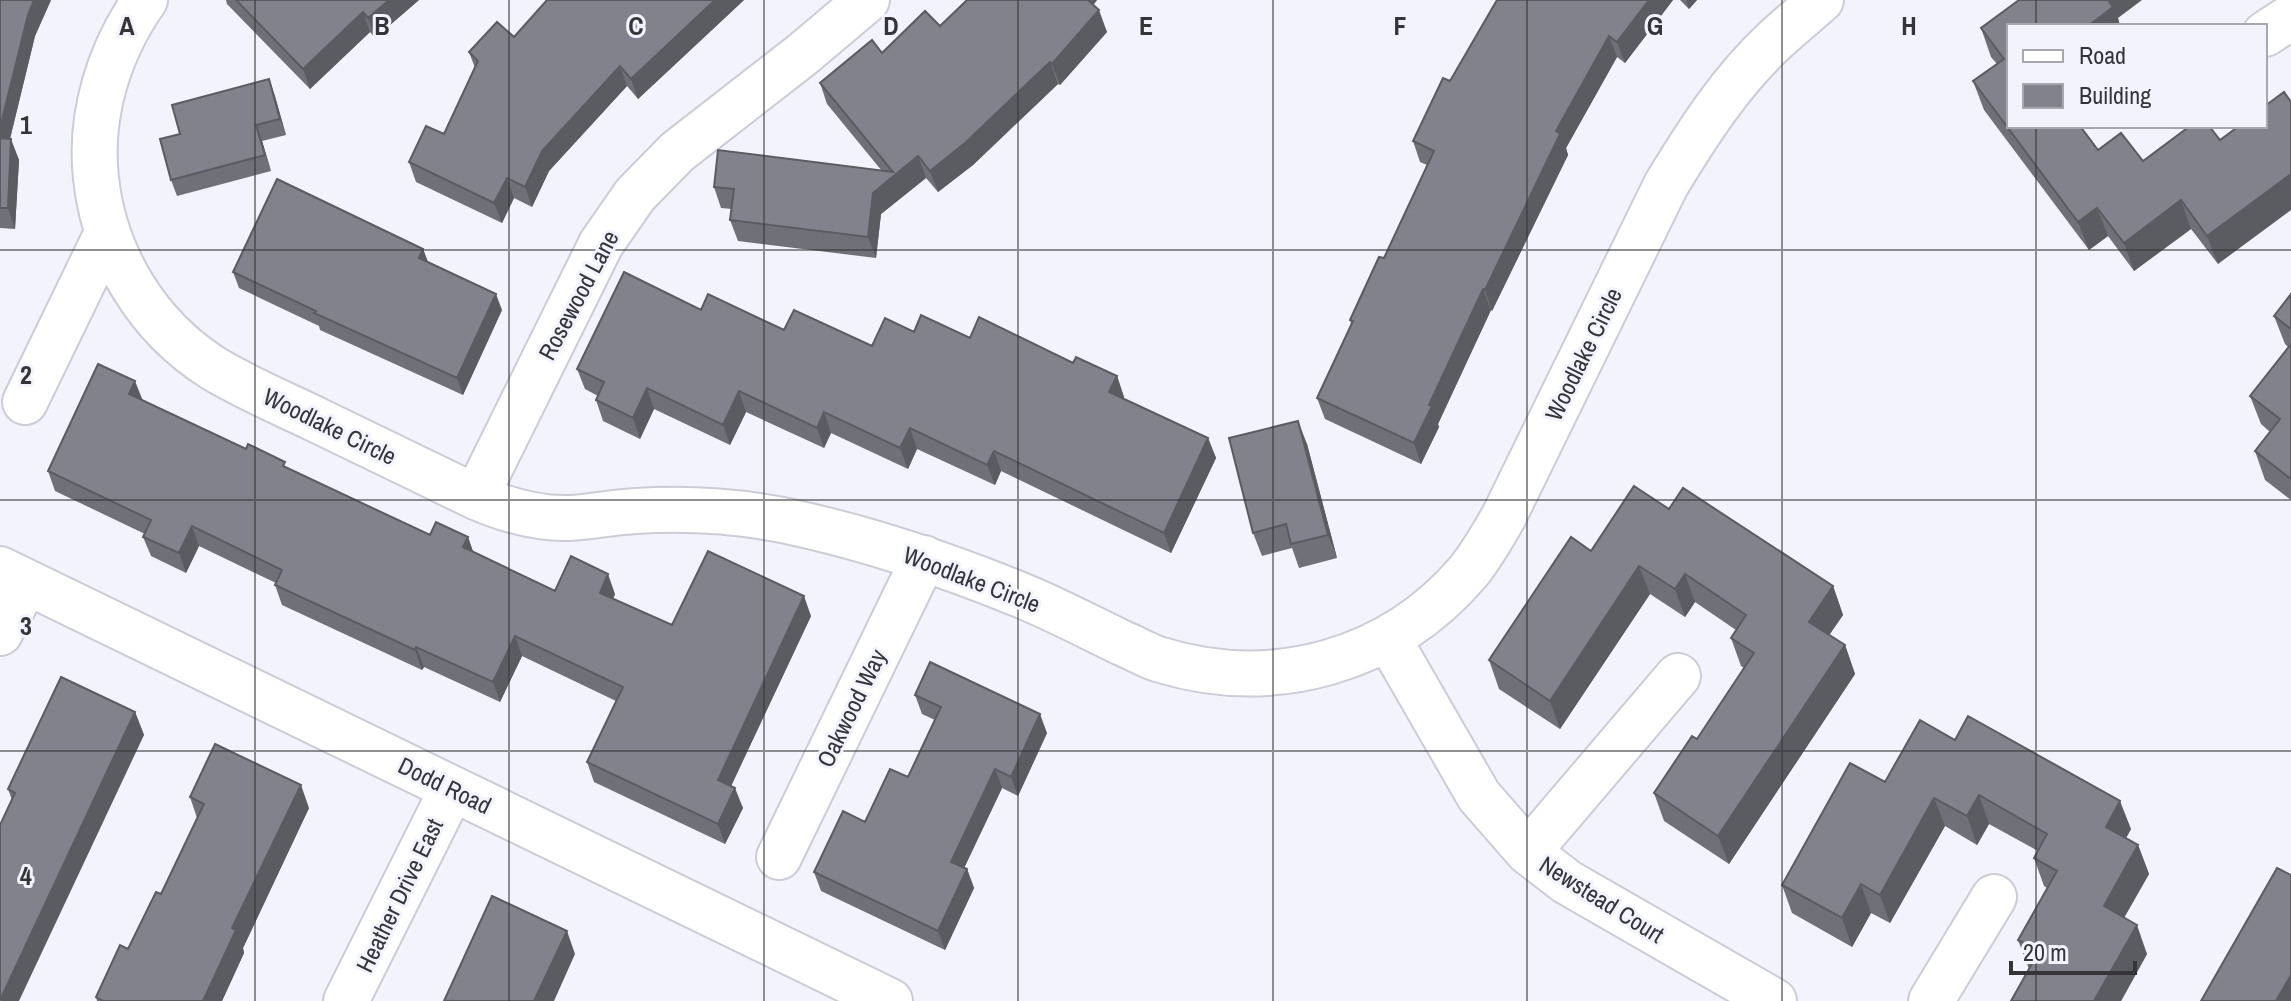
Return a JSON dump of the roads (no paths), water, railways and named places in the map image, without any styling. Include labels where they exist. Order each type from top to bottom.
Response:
[{"type":"street","name":"Woodlake Circle","points":[[145,0],[131,20],[106,76],[95,130],[97,192],[107,233],[127,277],[144,304],[163,327],[211,366],[505,509],[536,516],[568,518],[638,511],[697,511],[770,519],[861,539],[924,558],[1025,597],[1157,659],[1188,668],[1253,675],[1317,666],[1348,657],[1388,638],[1422,616],[1469,570],[1504,516],[1666,185],[1698,134],[1740,78],[1773,42],[1821,0]]},
{"type":"street","name":"Rosewood Lane","points":[[476,497],[601,244],[635,195],[677,152],[867,0]]},
{"type":"street","points":[[2267,33],[2291,17]]},
{"type":"street","points":[[25,402],[107,233]]},
{"type":"street","name":"Oakwood Way","points":[[779,857],[924,558]]},
{"type":"street","points":[[0,633],[13,575]]},
{"type":"street","name":"Dodd Road","points":[[13,575],[890,1001]]},
{"type":"street","name":"Newstead Court","points":[[1388,638],[1479,796],[1528,852],[1567,882],[1774,1001]]},
{"type":"street","points":[[1528,852],[1678,676]]},
{"type":"street","name":"Heather Drive East","points":[[346,1001],[452,789]]},
{"type":"street","points":[[1931,1001],[1994,897]]}]
